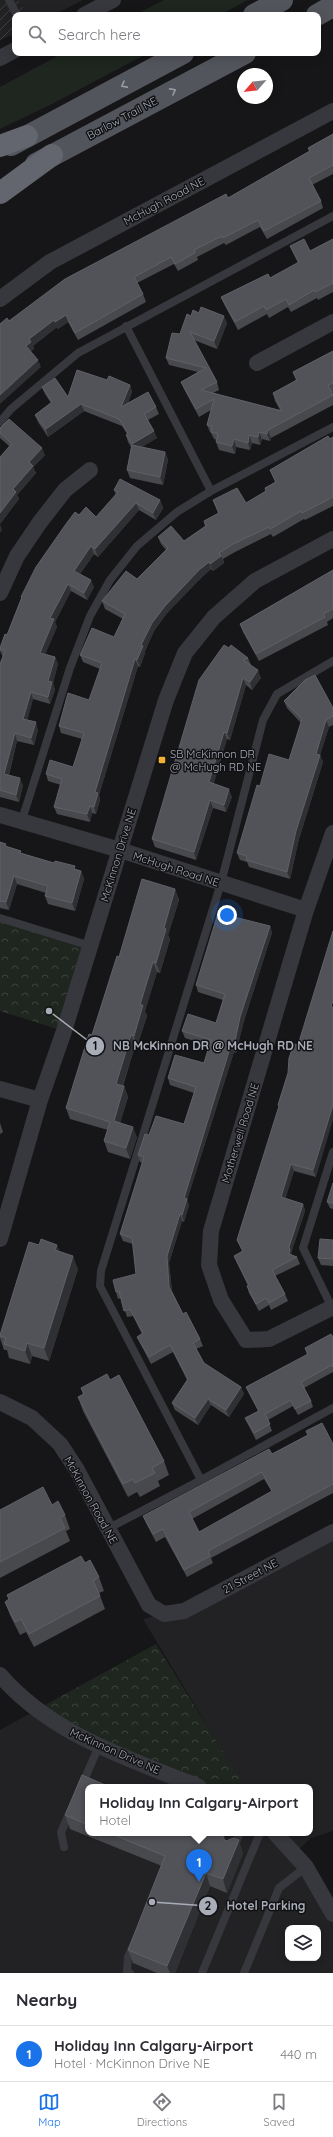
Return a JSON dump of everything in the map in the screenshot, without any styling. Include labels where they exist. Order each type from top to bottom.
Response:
[{"type":"highway","points":[[0,146],[27,136]]},
{"type":"highway","points":[[0,193],[52,155]]},
{"type":"main road","points":[[260,12],[282,0]]},
{"type":"main road","points":[[321,13],[333,6]]},
{"type":"main road","points":[[0,150],[177,56]]},
{"type":"main road","name":"Barlow Trail NE","points":[[0,183],[238,56]]},
{"type":"street","points":[[90,12],[113,0]]},
{"type":"street","points":[[0,58],[12,52]]},
{"type":"street","name":"McHugh Road NE","points":[[0,299],[50,262],[333,111]]},
{"type":"street","points":[[257,363],[333,322]]},
{"type":"street","points":[[0,593],[17,556],[40,522],[65,490],[90,470]]},
{"type":"street","name":"McKinnon Drive NE","points":[[0,1240],[5,1202],[91,946],[166,700],[185,654],[214,617],[255,581],[333,539]]},
{"type":"street","name":"McHugh Road NE","points":[[0,815],[120,850],[306,910]]},
{"type":"street","name":"Motherwell Road NE","points":[[332,1308],[269,1339],[246,1340],[220,1300],[209,1266],[211,1231],[306,910],[333,833]]},
{"type":"street","points":[[0,1088],[40,1100]]},
{"type":"street","name":"McKinnon Road NE","points":[[0,1402],[32,1418],[60,1444],[77,1470],[107,1529],[149,1605],[164,1614]]},
{"type":"street","name":"21 Street NE","points":[[164,1614],[184,1611],[333,1532]]},
{"type":"street","name":"McKinnon Drive NE","points":[[0,1675],[13,1690],[36,1710],[62,1728],[99,1746],[192,1784]]},
{"type":"street","points":[[278,1836],[306,1867],[333,1914]]},
{"type":"lane","points":[[9,0],[15,12]]},
{"type":"lane","points":[[0,422],[11,409],[78,353],[333,216]]},
{"type":"lane","points":[[126,326],[211,491]]},
{"type":"lane","points":[[21,822],[70,668],[90,616],[110,580],[137,546],[177,512],[211,491],[333,427]]},
{"type":"lane","points":[[201,1480],[100,1286],[101,1271],[221,883],[264,720],[276,694],[333,661]]},
{"type":"lane","points":[[0,918],[91,946]]},
{"type":"lane","points":[[332,1308],[303,1248],[333,1152]]},
{"type":"lane","points":[[107,1529],[333,1408]]},
{"type":"lane","points":[[64,1847],[61,1832],[99,1746]]},
{"type":"lane","points":[[233,1849],[239,1836]]},
{"type":"lane","points":[[202,1973],[237,1879],[258,1836]]},
{"type":"lane","points":[[244,1973],[279,1888],[306,1867]]},
{"type":"lane","points":[[130,1973],[128,1971],[128,1957],[137,1936]]},
{"type":"shaded area","points":[[0,0],[19,0],[25,12],[12,12],[12,35],[0,40]]},
{"type":"shaded area","points":[[19,0],[83,0],[60,12],[25,12]]},
{"type":"shaded area","points":[[333,1532],[333,1831],[311,1838],[295,1853],[333,1914],[333,1973],[0,1973],[0,1730],[36,1710],[193,1784],[85,1784],[85,1836],[313,1836],[313,1784],[242,1784],[143,1619],[164,1614]]},
{"type":"green space","points":[[164,0],[248,0],[226,12],[141,12]]},
{"type":"green space","points":[[57,56],[142,56],[52,104],[0,129],[0,87]]},
{"type":"green space","points":[[0,918],[91,946],[64,1031],[0,1011]]},
{"type":"green space","points":[[156,1644],[243,1784],[193,1784],[36,1710]]},
{"type":"building","points":[[333,134],[333,165],[309,178],[321,201],[264,231],[258,220],[223,238],[222,236],[194,250],[195,253],[175,264],[171,257],[134,277],[143,294],[75,333],[66,315],[55,322],[54,320],[29,339],[31,342],[26,346],[38,360],[0,395],[0,324],[7,318],[9,321],[65,279],[226,194],[228,198],[310,151],[308,148]]},
{"type":"building","points":[[304,239],[310,251],[333,239],[333,283],[315,292],[314,290],[289,305],[286,299],[266,310],[264,306],[235,322],[221,297],[268,274],[270,278],[299,262],[290,246]]},
{"type":"building","points":[[201,307],[224,316],[214,341],[190,332],[217,382],[201,390],[282,411],[273,393],[297,380],[293,372],[333,351],[333,383],[328,385],[333,395],[268,430],[267,434],[259,432],[258,437],[249,435],[248,443],[234,439],[232,446],[216,442],[218,434],[211,432],[212,426],[207,425],[214,399],[196,409],[181,382],[206,368],[166,358],[172,333],[180,334],[187,314],[191,316],[193,310],[199,313]]},
{"type":"building","points":[[77,370],[107,380],[109,376],[130,385],[121,407],[148,392],[156,407],[144,414],[154,431],[132,444],[126,435],[128,433],[119,419],[81,404],[46,429],[35,415],[52,402],[42,387],[55,378],[68,397]]},
{"type":"building","points":[[9,419],[42,448],[29,462],[33,466],[13,489],[16,492],[0,513],[0,457],[12,444],[0,433],[0,428]]},
{"type":"building","points":[[328,436],[330,439],[333,437],[333,497],[302,513],[301,511],[270,529],[269,527],[233,544],[219,553],[221,556],[210,564],[209,562],[199,570],[165,606],[152,623],[141,645],[143,646],[137,660],[135,659],[95,792],[98,793],[94,807],[90,806],[87,814],[54,807],[62,779],[46,774],[50,760],[73,767],[84,733],[59,726],[68,693],[89,700],[102,663],[80,655],[92,628],[114,637],[125,614],[102,601],[126,571],[137,579],[168,548],[158,537],[171,526],[184,541],[206,526],[204,521],[219,513],[213,500],[237,488],[246,503],[266,491],[265,488],[276,482],[270,470]]},
{"type":"building","points":[[132,445],[165,452],[160,477],[127,470]]},
{"type":"building","points":[[120,479],[160,500],[153,513],[136,503],[95,549],[91,546],[74,571],[91,580],[84,593],[68,584],[50,618],[54,619],[40,653],[55,657],[48,681],[52,682],[48,697],[31,692],[23,719],[36,722],[31,738],[15,733],[4,774],[20,778],[16,795],[0,790],[0,664],[5,651],[0,648],[5,634],[7,635],[21,597],[36,567],[66,524],[75,512],[79,515],[86,507],[96,517],[118,492],[114,490]]},
{"type":"building","points":[[333,570],[333,609],[323,614],[325,617],[256,654],[240,624]]},
{"type":"building","points":[[224,645],[229,648],[231,645],[248,658],[243,660],[258,670],[250,682],[243,678],[227,733],[224,732],[209,782],[229,789],[224,805],[210,800],[194,852],[152,839],[199,680]]},
{"type":"building","points":[[315,675],[333,708],[333,716],[326,720],[316,754],[320,755],[296,831],[287,872],[246,860],[247,856],[237,853],[257,785],[260,786],[269,754],[289,760],[302,719],[284,701],[305,680]]},
{"type":"building","points":[[0,842],[6,844],[5,846],[21,851],[20,853],[54,863],[55,861],[75,866],[74,869],[81,871],[72,903],[45,896],[48,886],[14,876],[6,902],[0,901]]},
{"type":"building","points":[[142,879],[175,889],[164,928],[166,929],[156,963],[153,962],[140,1005],[143,1005],[134,1036],[131,1035],[116,1084],[124,1086],[114,1121],[133,1127],[126,1148],[104,1141],[110,1122],[66,1108],[89,1034],[92,1035],[117,956],[119,957]]},
{"type":"building","points":[[218,913],[270,926],[240,1017],[234,1046],[231,1045],[184,1198],[187,1199],[182,1215],[180,1214],[167,1256],[169,1287],[183,1314],[186,1312],[200,1339],[193,1343],[204,1363],[241,1387],[226,1410],[208,1399],[195,1418],[172,1403],[188,1379],[170,1345],[149,1357],[137,1337],[143,1333],[130,1309],[124,1311],[119,1291],[116,1292],[113,1280],[136,1274],[132,1238],[120,1234],[144,1157],[138,1155],[145,1134],[149,1135],[156,1116],[184,1124],[196,1087],[168,1078],[175,1055],[204,1063],[211,1040],[182,1031],[188,1014],[216,1023],[225,994],[196,985]]},
{"type":"building","points":[[333,931],[333,1001],[331,1007],[333,1007],[333,1105],[313,1170],[291,1164],[281,1197],[303,1204],[289,1247],[289,1254],[297,1257],[272,1270],[285,1294],[269,1303],[266,1298],[256,1304],[247,1286],[249,1285],[234,1256],[243,1251],[237,1240],[279,1106],[278,1105],[288,1073],[289,1058],[294,1044],[298,1045]]},
{"type":"building","points":[[333,1183],[333,1203],[327,1202]]},
{"type":"building","points":[[41,1239],[57,1245],[55,1250],[73,1256],[44,1348],[27,1343],[25,1351],[4,1344],[6,1338],[0,1335],[29,1242],[39,1245]]},
{"type":"building","points":[[320,1239],[333,1240],[333,1259],[318,1258]]},
{"type":"building","points":[[331,1334],[333,1337],[333,1367],[332,1365],[301,1382],[311,1401],[295,1409],[291,1400],[265,1414],[270,1424],[254,1433],[245,1418],[259,1411],[246,1387],[308,1354],[305,1348]]},
{"type":"building","points":[[107,1374],[110,1380],[119,1375],[164,1461],[152,1468],[155,1473],[135,1483],[133,1479],[123,1484],[78,1397],[84,1394],[81,1388]]},
{"type":"building","points":[[322,1423],[333,1444],[333,1484],[208,1551],[210,1556],[184,1570],[163,1529],[153,1534],[143,1516],[269,1449],[272,1454],[308,1435],[306,1431]],"holes":[[[262,1472],[272,1491],[199,1532],[189,1512]]]},
{"type":"building","points":[[43,1487],[52,1505],[58,1501],[65,1515],[60,1518],[65,1528],[0,1562],[0,1510]]},
{"type":"building","points":[[81,1556],[85,1563],[90,1560],[99,1577],[93,1581],[100,1596],[29,1634],[21,1619],[15,1622],[5,1602],[9,1599],[7,1595]]},
{"type":"building","points":[[82,1775],[103,1784],[85,1784],[85,1824],[65,1815]]},
{"type":"building","points":[[116,1836],[224,1836],[226,1841],[233,1838],[239,1840],[223,1879],[206,1873],[167,1966],[128,1950],[165,1856]]},
{"type":"place","name":"SB McKinnon DR @ McHugh RD NE","points":[[162,760]]},
{"type":"place","name":"NB McKinnon DR @ McHugh RD NE","points":[[49,1011]]},
{"type":"place","name":"Holiday Inn Calgary-Airport","points":[[199,1882]]},
{"type":"place","name":"Hotel Parking","points":[[152,1902]]}]
